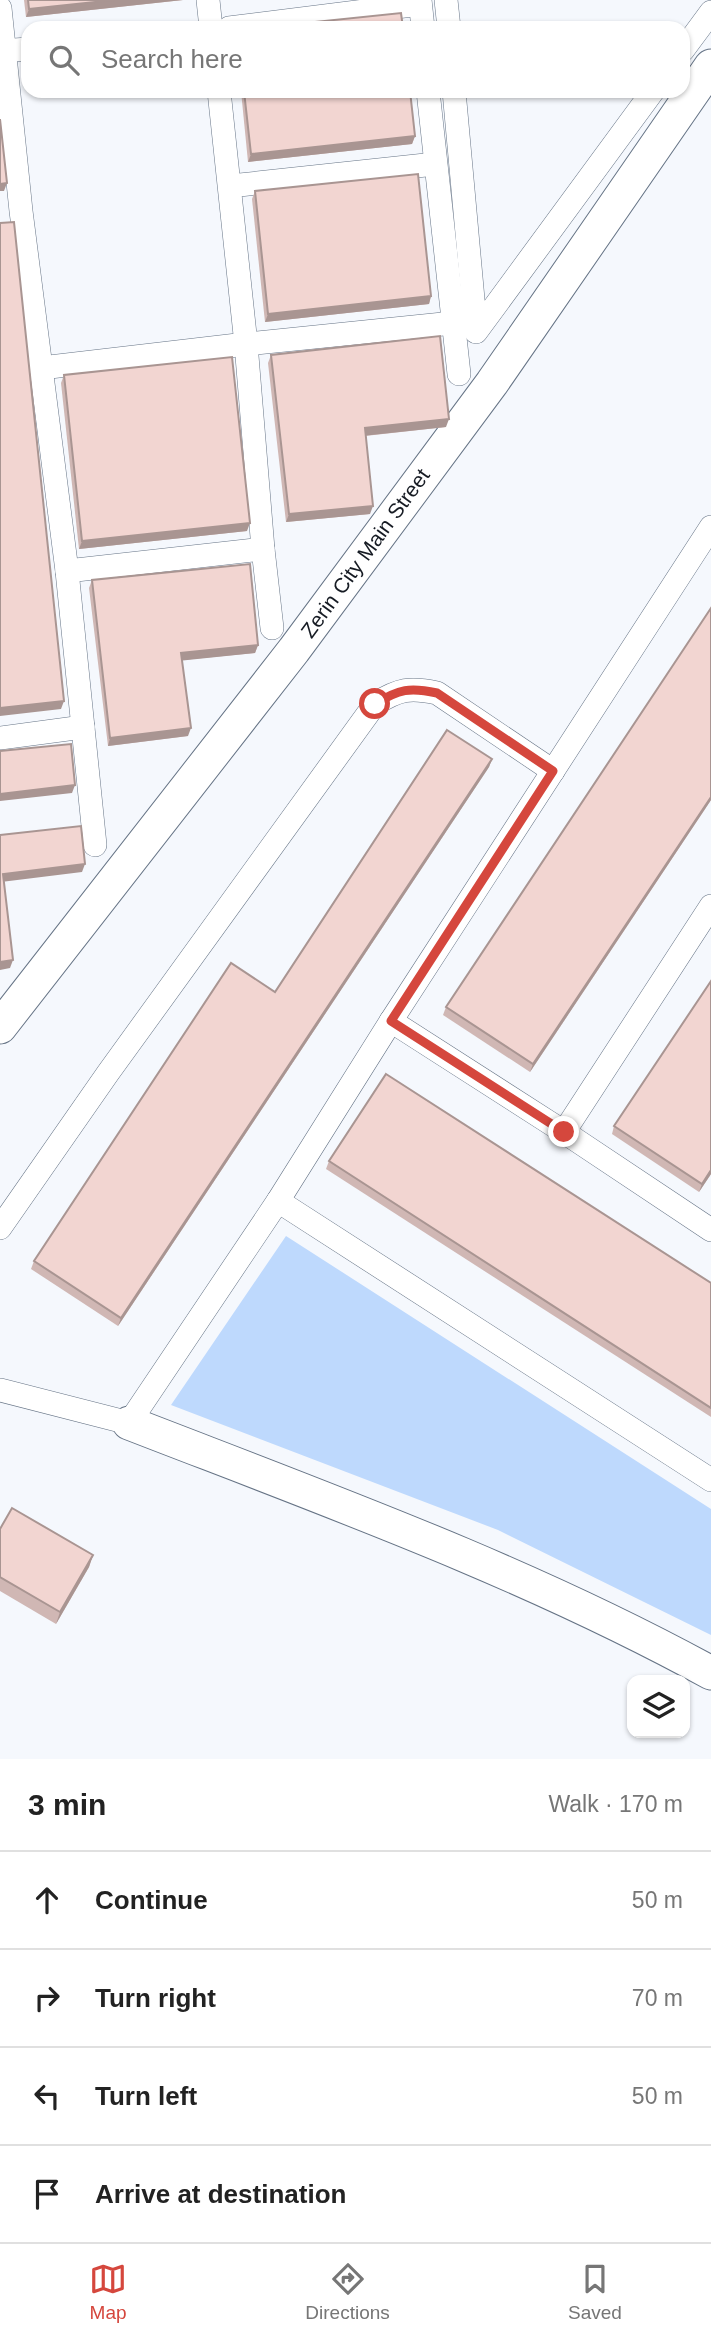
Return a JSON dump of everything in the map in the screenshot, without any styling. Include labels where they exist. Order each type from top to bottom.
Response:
[{"type":"street","points":[[208,0],[210,21]]},
{"type":"street","points":[[446,0],[448,21]]},
{"type":"street","points":[[280,21],[420,2],[422,21]]},
{"type":"street","points":[[0,8],[11,50],[11,212],[41,368],[67,571],[95,845]]},
{"type":"street","points":[[690,40],[711,12]]},
{"type":"street","name":"Zerin City Main Street","points":[[690,96],[711,66]]},
{"type":"street","points":[[220,98],[272,628]]},
{"type":"street","points":[[429,98],[459,374]]},
{"type":"street","points":[[455,98],[477,332],[648,98]]},
{"type":"street","name":"Zerin City Main Street","points":[[0,1027],[294,650],[492,383],[689,98]]},
{"type":"street","points":[[230,186],[435,164]]},
{"type":"street","points":[[41,368],[453,323]]},
{"type":"street","points":[[129,1423],[278,1201],[391,1021],[711,527]]},
{"type":"street","points":[[67,571],[263,549]]},
{"type":"street","points":[[0,1228],[108,1073],[375,704],[394,692],[415,688],[437,693],[553,771]]},
{"type":"street","points":[[0,738],[83,727]]},
{"type":"street","points":[[564,1132],[711,906]]},
{"type":"street","points":[[391,1021],[711,1230]]},
{"type":"street","points":[[278,1201],[711,1480]]},
{"type":"street","points":[[0,1390],[129,1423],[447,1547],[659,1644],[711,1673]]},
{"type":"shaded area","points":[[286,1236],[711,1509],[711,1635],[498,1530],[171,1405]]},
{"type":"building","points":[[28,0],[114,0],[29,9]]},
{"type":"building","points":[[401,13],[402,21],[324,21]]},
{"type":"building","points":[[245,98],[411,98],[415,136],[251,154]]},
{"type":"building","points":[[0,119],[7,183],[0,184]]},
{"type":"building","points":[[418,174],[431,296],[268,314],[255,191]]},
{"type":"building","points":[[14,222],[64,701],[0,708],[0,223]]},
{"type":"building","points":[[440,336],[449,419],[365,428],[373,506],[289,514],[271,355]]},
{"type":"building","points":[[232,357],[250,523],[82,541],[64,375]]},
{"type":"building","points":[[250,564],[258,645],[181,653],[191,728],[110,738],[92,580]]},
{"type":"building","points":[[711,608],[711,797],[533,1064],[446,1007]]},
{"type":"building","points":[[447,730],[492,759],[121,1318],[34,1261],[231,963],[275,992]]},
{"type":"building","points":[[71,744],[75,785],[0,794],[0,751]]},
{"type":"building","points":[[81,826],[85,864],[3,874],[13,960],[0,962],[0,835]]},
{"type":"building","points":[[711,981],[711,1170],[702,1184],[614,1126]]},
{"type":"building","points":[[386,1074],[711,1283],[711,1408],[329,1161]]},
{"type":"building","points":[[12,1508],[93,1555],[60,1612],[0,1577],[0,1529]]},
{"type":"route","points":[[375,704],[394,692],[415,688],[437,693],[553,771],[391,1021],[564,1132]]}]
